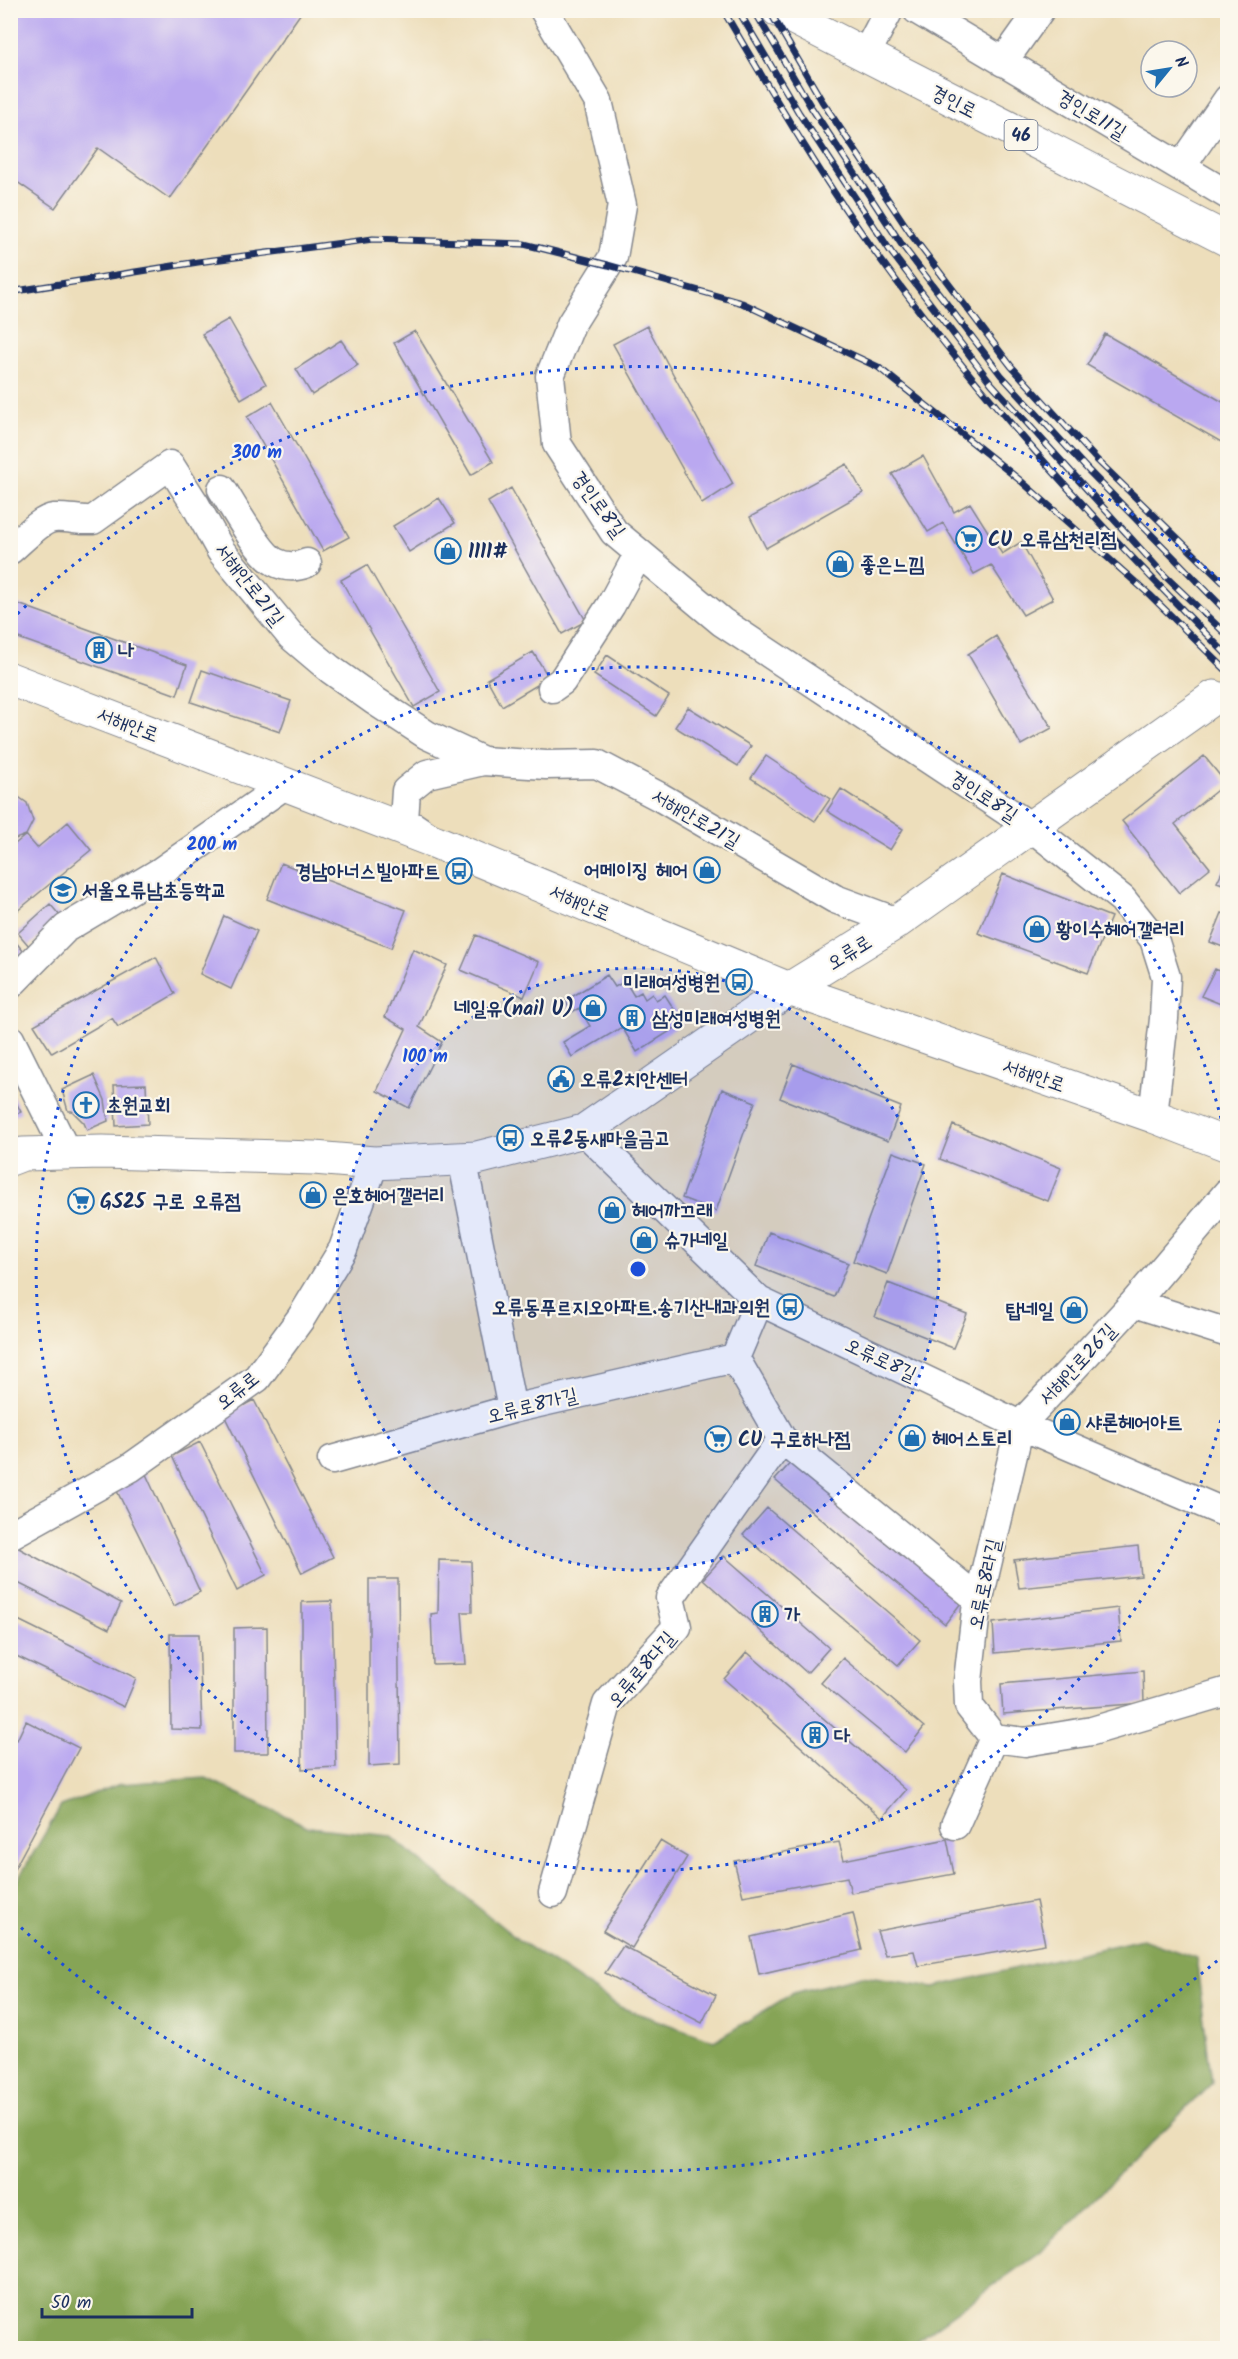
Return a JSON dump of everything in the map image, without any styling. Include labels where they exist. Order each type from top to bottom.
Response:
[{"type":"main road","name":"경인로","points":[[799,17],[866,56],[1227,240]]},
{"type":"main road","name":"서해안로","points":[[10,679],[436,842],[789,989],[1227,1144]]},
{"type":"main road","name":"오류로","points":[[10,1159],[23,1154],[102,1152],[314,1158],[374,1163],[477,1158],[584,1131],[789,989],[897,922],[1214,697]]},
{"type":"street","name":"경인로8길","points":[[544,10],[598,101],[622,205],[613,257],[571,324],[550,376],[556,444],[614,532],[722,622],[1031,827]]},
{"type":"street","points":[[866,56],[889,10]]},
{"type":"street","name":"경인로11길","points":[[917,10],[1227,195]]},
{"type":"street","points":[[1003,62],[1040,10]]},
{"type":"street","points":[[1181,167],[1227,99]]},
{"type":"street","name":"서해안로21길","points":[[10,550],[45,521],[52,518],[93,520],[170,465],[221,551],[291,636],[330,669],[427,735],[483,761]]},
{"type":"street","points":[[222,489],[259,546],[274,562],[296,568],[307,563]]},
{"type":"street","points":[[552,688],[562,681],[612,605],[639,553]]},
{"type":"street","name":"서해안로21길","points":[[436,842],[404,820],[406,791],[427,774],[483,761],[546,765],[597,764],[660,797],[835,899],[897,922]]},
{"type":"street","points":[[10,985],[66,928],[160,872],[286,784]]},
{"type":"street","points":[[1031,827],[1122,899],[1154,939],[1166,977],[1164,1019],[1153,1116]]},
{"type":"street","points":[[10,1039],[67,1153]]},
{"type":"street","name":"오류로8길","points":[[584,1131],[759,1301],[1020,1425],[1227,1514]]},
{"type":"street","points":[[462,1158],[512,1409]]},
{"type":"street","name":"오류로","points":[[10,1535],[130,1468],[257,1378],[301,1318],[343,1249],[374,1163]]},
{"type":"street","name":"서해안로26길","points":[[1020,1425],[1134,1303],[1227,1192]]},
{"type":"street","points":[[759,1301],[735,1358],[782,1439],[979,1600]]},
{"type":"street","points":[[1134,1303],[1227,1333]]},
{"type":"street","name":"오류로8가길","points":[[332,1460],[512,1409],[735,1358]]},
{"type":"street","name":"오류로8라길","points":[[994,1738],[969,1706],[968,1681],[979,1600],[1020,1425]]},
{"type":"street","name":"오류로8다길","points":[[553,1893],[607,1704],[677,1627],[670,1598],[782,1439]]},
{"type":"street","points":[[955,1825],[994,1738],[1025,1742],[1092,1731],[1227,1691]]},
{"type":"green space","points":[[206,1778],[309,1827],[390,1836],[521,1942],[620,2007],[715,2041],[793,1993],[862,1976],[934,1987],[1142,1939],[1196,1958],[1212,2083],[1040,2252],[906,2348],[11,2348],[11,1891],[61,1806],[120,1784]]},
{"type":"building","points":[[10,10],[303,10],[170,199],[98,148],[55,208],[10,177]]},
{"type":"building","points":[[229,319],[266,384],[241,399],[202,334]]},
{"type":"building","points":[[647,326],[733,484],[702,504],[613,344]]},
{"type":"building","points":[[415,331],[493,462],[471,475],[394,343]]},
{"type":"building","points":[[1105,334],[1228,405],[1228,446],[1087,365]]},
{"type":"building","points":[[341,340],[358,365],[312,395],[296,369]]},
{"type":"building","points":[[272,402],[349,537],[323,551],[247,417]]},
{"type":"building","points":[[923,456],[954,512],[970,503],[1002,554],[1021,542],[1053,599],[1023,615],[991,565],[974,574],[943,523],[928,532],[892,474]]},
{"type":"building","points":[[847,464],[863,493],[766,548],[750,517]]},
{"type":"building","points":[[511,488],[586,621],[562,634],[488,502]]},
{"type":"building","points":[[439,498],[455,523],[409,552],[393,526]]},
{"type":"building","points":[[367,565],[440,692],[414,707],[341,580]]},
{"type":"building","name":"나","points":[[10,601],[187,665],[177,695],[10,635]]},
{"type":"building","points":[[996,636],[1052,728],[1021,745],[968,654]]},
{"type":"building","points":[[533,652],[549,678],[502,706],[487,679]]},
{"type":"building","points":[[607,655],[669,696],[656,716],[594,675]]},
{"type":"building","points":[[202,670],[291,701],[280,732],[191,702]]},
{"type":"building","points":[[688,707],[751,746],[738,766],[675,727]]},
{"type":"building","points":[[766,756],[830,799],[815,821],[751,778]]},
{"type":"building","points":[[1204,756],[1226,783],[1175,824],[1210,868],[1179,893],[1122,821]]},
{"type":"building","points":[[841,789],[903,829],[890,850],[827,811]]},
{"type":"building","points":[[10,791],[27,803],[33,821],[26,835],[10,841]]},
{"type":"building","points":[[68,822],[91,850],[10,917],[10,848],[26,835],[37,848]]},
{"type":"building","points":[[1228,859],[1228,886],[1217,882]]},
{"type":"building","points":[[281,863],[406,910],[391,948],[267,899]]},
{"type":"building","points":[[1003,874],[1111,917],[1088,973],[978,933]]},
{"type":"building","points":[[50,904],[61,917],[29,946],[18,933]]},
{"type":"building","points":[[1222,913],[1228,915],[1228,949],[1210,942]]},
{"type":"building","points":[[224,916],[257,931],[231,989],[200,974]]},
{"type":"building","points":[[476,935],[539,962],[524,997],[461,970]]},
{"type":"building","points":[[13,939],[24,952],[10,963],[10,941]]},
{"type":"building","points":[[413,949],[447,965],[419,1027],[442,1042],[409,1108],[377,1091],[406,1029],[385,1017]]},
{"type":"building","points":[[156,957],[175,994],[118,1027],[112,1018],[52,1053],[34,1025]]},
{"type":"building","points":[[1215,969],[1228,975],[1228,1007],[1201,996]]},
{"type":"building","name":"삼성미래여성병원","points":[[607,975],[615,987],[625,981],[634,996],[641,992],[645,999],[652,994],[656,1000],[665,995],[683,1023],[637,1052],[622,1027],[572,1057],[563,1042],[590,1026],[579,1008],[572,1012],[565,1001]]},
{"type":"building","points":[[793,1064],[901,1107],[888,1141],[780,1098]]},
{"type":"building","name":"초원교회","points":[[94,1075],[105,1100],[108,1121],[87,1130],[84,1123],[72,1111],[68,1111],[62,1090]]},
{"type":"building","points":[[146,1084],[148,1124],[116,1126],[114,1085]]},
{"type":"building","points":[[722,1089],[755,1102],[716,1211],[682,1198]]},
{"type":"building","points":[[10,1091],[21,1112],[10,1117]]},
{"type":"building","points":[[953,1125],[1061,1168],[1048,1201],[940,1159]]},
{"type":"building","points":[[893,1152],[926,1164],[887,1274],[853,1261]]},
{"type":"building","points":[[769,1232],[848,1263],[834,1297],[756,1266]]},
{"type":"building","points":[[888,1283],[967,1314],[953,1348],[875,1317]]},
{"type":"building","points":[[254,1400],[333,1557],[302,1573],[224,1415]]},
{"type":"building","points":[[200,1442],[266,1575],[237,1591],[172,1456]]},
{"type":"building","points":[[795,1458],[964,1599],[945,1624],[775,1480]]},
{"type":"building","points":[[145,1472],[200,1592],[174,1606],[115,1487]]},
{"type":"building","points":[[767,1508],[920,1640],[898,1665],[743,1535]]},
{"type":"building","points":[[13,1545],[121,1603],[109,1629],[10,1579],[10,1549]]},
{"type":"building","points":[[1138,1546],[1141,1576],[1019,1588],[1014,1560]]},
{"type":"building","name":"가","points":[[724,1556],[829,1648],[807,1673],[703,1579]]},
{"type":"building","points":[[439,1560],[471,1561],[472,1612],[462,1612],[466,1664],[433,1665],[431,1614],[438,1613]]},
{"type":"building","points":[[369,1579],[398,1579],[400,1764],[369,1766]]},
{"type":"building","points":[[332,1601],[336,1767],[302,1769],[302,1602]]},
{"type":"building","points":[[1118,1608],[1121,1641],[995,1653],[993,1623]]},
{"type":"building","points":[[10,1616],[136,1678],[124,1707],[10,1653]]},
{"type":"building","points":[[267,1627],[268,1753],[234,1753],[234,1628]]},
{"type":"building","points":[[170,1634],[199,1634],[202,1730],[171,1729]]},
{"type":"building","name":"다","points":[[747,1652],[906,1790],[882,1818],[724,1679]]},
{"type":"building","points":[[843,1658],[924,1727],[905,1752],[821,1683]]},
{"type":"building","points":[[1143,1671],[1144,1703],[1003,1714],[1001,1684]]},
{"type":"building","points":[[26,1721],[79,1748],[10,1877],[10,1737],[17,1740]]},
{"type":"building","points":[[947,1839],[954,1874],[851,1893],[847,1877],[743,1896],[734,1861],[839,1842],[844,1860]]},
{"type":"building","points":[[660,1841],[687,1857],[632,1948],[603,1931]]},
{"type":"building","points":[[1036,1901],[1045,1944],[918,1966],[914,1951],[885,1955],[877,1931]]},
{"type":"building","points":[[853,1913],[862,1950],[759,1974],[751,1937]]},
{"type":"building","points":[[623,1946],[716,1995],[702,2023],[605,1973]]},
{"type":"railway","points":[[723,10],[839,200],[920,313],[1003,415],[1091,513],[1228,656]]},
{"type":"railway","points":[[738,10],[799,113],[891,252],[991,383],[1165,576],[1228,636]]},
{"type":"railway","points":[[754,10],[811,107],[902,245],[1001,375],[1088,470],[1228,613]]},
{"type":"railway","points":[[769,10],[822,101],[913,237],[1011,366],[1097,460],[1228,587]]},
{"type":"railway","points":[[10,292],[198,262],[373,239],[524,244],[742,303],[878,367],[1021,481],[1150,595],[1228,672]]},
{"type":"place","name":"CU 오류삼천리점","points":[[969,539]]},
{"type":"place","name":"1111#","points":[[448,551]]},
{"type":"place","name":"좋은느낌","points":[[840,564]]},
{"type":"place","name":"나","points":[[99,650]]},
{"type":"place","name":"어메이징 헤어","points":[[707,870]]},
{"type":"place","name":"경남아너스빌아파트","points":[[459,871]]},
{"type":"place","name":"서울오류남초등학교","points":[[63,890]]},
{"type":"place","name":"황이수헤어갤러리","points":[[1037,929]]},
{"type":"place","name":"미래여성병원","points":[[739,982]]},
{"type":"place","name":"네일유(nail U)","points":[[593,1008]]},
{"type":"place","name":"삼성미래여성병원","points":[[632,1018]]},
{"type":"place","name":"오류2치안센터","points":[[561,1079]]},
{"type":"place","name":"초원교회","points":[[86,1105]]},
{"type":"place","name":"오류2동새마을금고","points":[[510,1138]]},
{"type":"place","name":"은호헤어갤러리","points":[[313,1195]]},
{"type":"place","name":"GS25 구로 오류점","points":[[81,1201]]},
{"type":"place","name":"헤어까끄래","points":[[612,1210]]},
{"type":"place","name":"슈가네일","points":[[644,1240]]},
{"type":"place","name":"오류동푸르지오아파트.송기산내과의원","points":[[790,1307]]},
{"type":"place","name":"탑네일","points":[[1074,1310]]},
{"type":"place","name":"샤론헤어아트","points":[[1067,1422]]},
{"type":"place","name":"헤어스토리","points":[[912,1438]]},
{"type":"place","name":"CU 구로하나점","points":[[718,1439]]},
{"type":"place","name":"가","points":[[765,1614]]},
{"type":"place","name":"다","points":[[815,1735]]}]
